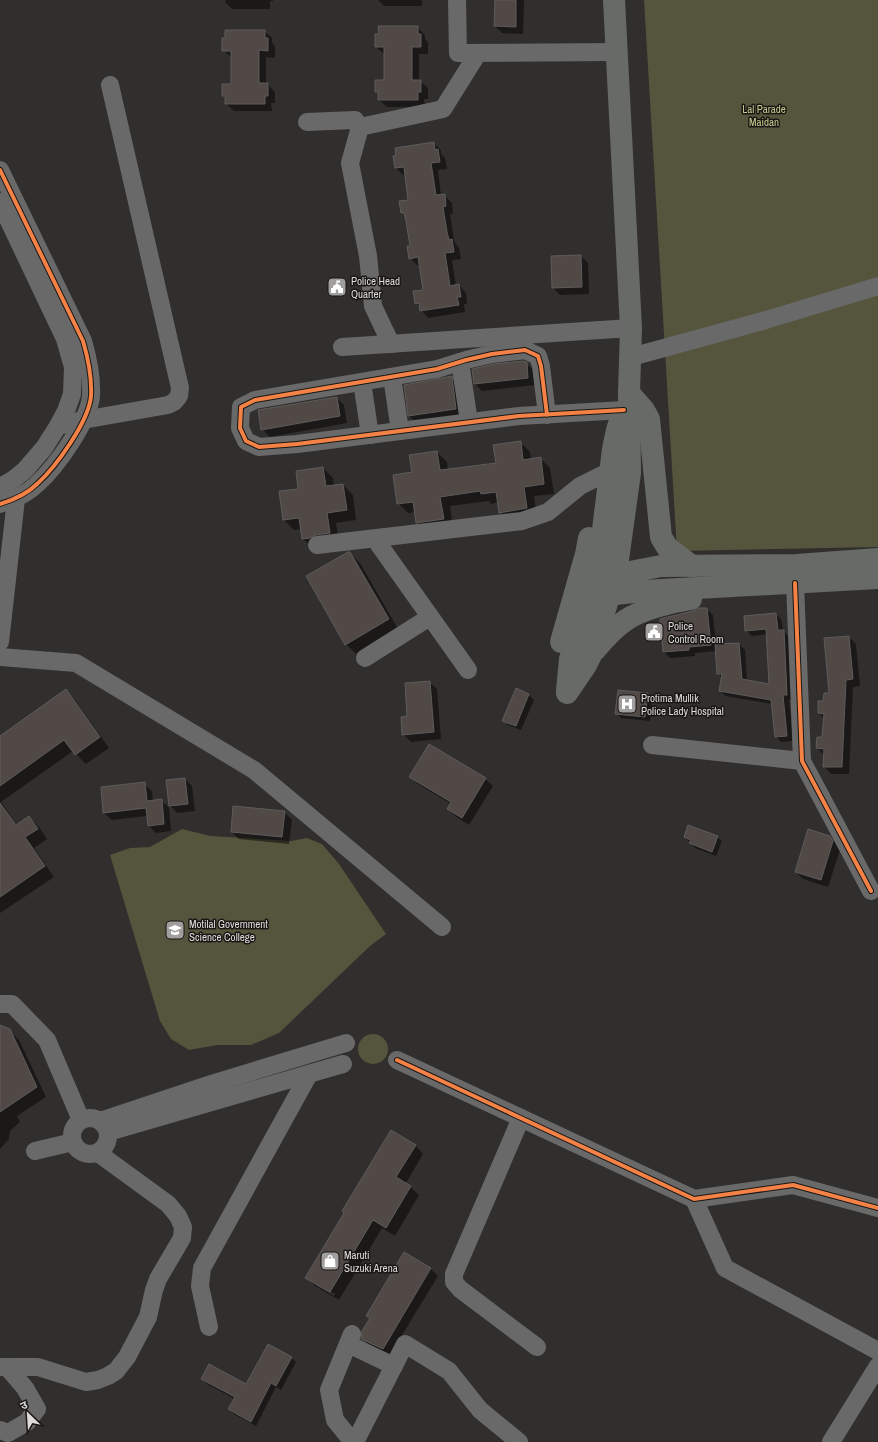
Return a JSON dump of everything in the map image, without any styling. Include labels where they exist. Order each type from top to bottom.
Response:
[{"type":"main road","points":[[566,693],[586,665],[590,656],[603,586],[630,473],[626,402],[631,357],[631,328],[614,0]]},
{"type":"main road","points":[[566,693],[558,676],[558,652],[586,554],[597,488],[626,402]]},
{"type":"main road","points":[[626,402],[644,410],[649,419],[661,537],[667,547],[692,566]]},
{"type":"main road","points":[[566,693],[570,659],[603,586],[614,441]]},
{"type":"main road","points":[[603,586],[661,566],[797,565],[878,558]]},
{"type":"main road","points":[[603,586],[643,591],[878,578]]},
{"type":"main road","points":[[590,656],[608,635],[627,619],[644,612],[685,600],[731,594],[750,586]]},
{"type":"street","points":[[457,0],[458,53],[617,52]]},
{"type":"street","points":[[360,127],[443,108],[478,53]]},
{"type":"street","points":[[58,426],[83,420],[168,405],[174,402],[179,396],[180,388],[110,85]]},
{"type":"street","points":[[307,122],[356,120],[360,127],[350,163],[368,256],[373,306],[391,344]]},
{"type":"street","points":[[0,170],[83,341],[88,357],[91,397],[83,420],[59,460],[37,485],[8,501],[0,642]]},
{"type":"street","points":[[0,202],[64,339],[73,367],[72,394],[66,411],[58,426],[44,448],[25,470],[14,479],[0,487]]},
{"type":"street","points":[[631,357],[766,320],[878,286]]},
{"type":"street","points":[[342,347],[631,328]]},
{"type":"street","points":[[547,415],[541,366],[538,356],[525,350],[492,354],[437,369],[255,400],[241,407],[240,428],[246,441],[259,447],[370,435],[519,416],[547,415],[626,402]]},
{"type":"street","points":[[460,362],[469,422]]},
{"type":"street","points":[[392,377],[400,431]]},
{"type":"street","points":[[362,382],[370,435]]},
{"type":"street","points":[[317,545],[522,521],[548,512],[580,486],[602,475]]},
{"type":"street","points":[[375,539],[468,670]]},
{"type":"street","points":[[795,583],[802,761],[871,891]]},
{"type":"street","points":[[365,658],[430,617]]},
{"type":"street","points":[[0,657],[76,663],[254,770],[442,927]]},
{"type":"street","points":[[652,746],[802,761]]},
{"type":"street","points":[[0,1004],[12,1004],[47,1040],[81,1120]]},
{"type":"street","points":[[104,1127],[211,1084],[346,1043]]},
{"type":"street","points":[[397,1060],[694,1200],[793,1185],[878,1208]]},
{"type":"street","points":[[104,1127],[343,1064]]},
{"type":"street","points":[[209,1327],[200,1286],[202,1268],[309,1074]]},
{"type":"street","points":[[92,1118],[104,1127],[107,1144],[98,1152],[86,1154],[80,1152],[72,1142],[73,1130],[76,1124],[81,1120],[92,1118]]},
{"type":"street","points":[[521,1118],[454,1274],[454,1282],[460,1289],[537,1347]]},
{"type":"street","points":[[35,1151],[72,1142]]},
{"type":"street","points":[[3,1367],[38,1367],[86,1382],[98,1380],[116,1371],[127,1357],[148,1317],[158,1279],[182,1238],[183,1226],[178,1216],[168,1204],[98,1152]]},
{"type":"street","points":[[694,1200],[725,1268],[878,1350]]},
{"type":"street","points":[[394,1366],[350,1339],[329,1390],[335,1420],[354,1442],[394,1366],[405,1344],[448,1371],[480,1410],[519,1442]]},
{"type":"street","points":[[831,1442],[878,1366]]},
{"type":"street","points":[[0,1430],[8,1433],[27,1422],[37,1409],[25,1388],[3,1367]]},
{"type":"green space","name":"Lal Parade Maidan","points":[[644,0],[878,0],[878,547],[677,551]]},
{"type":"green space","points":[[182,829],[210,836],[291,841],[307,838],[322,844],[339,864],[386,934],[370,946],[279,1033],[251,1045],[217,1045],[189,1050],[171,1039],[160,1021],[110,855],[130,848],[150,847]]},
{"type":"green space","points":[[373,1034],[384,1038],[388,1049],[384,1060],[373,1064],[362,1060],[358,1049],[362,1038]]},
{"type":"building","points":[[495,0],[516,0],[516,27],[494,26]]},
{"type":"building","points":[[378,26],[418,26],[418,34],[421,34],[421,47],[412,47],[412,80],[421,80],[421,92],[418,92],[418,100],[378,100],[378,92],[375,92],[375,80],[384,80],[384,47],[375,47],[375,34],[379,34]]},
{"type":"building","points":[[225,30],[265,30],[265,38],[268,38],[268,51],[259,50],[259,83],[268,83],[268,96],[265,96],[265,104],[225,104],[225,96],[222,96],[222,84],[231,84],[231,51],[222,51],[222,38],[225,38]]},
{"type":"building","points":[[434,142],[435,150],[438,149],[440,162],[431,163],[436,195],[445,194],[446,206],[443,207],[447,232],[449,240],[452,239],[454,252],[445,253],[450,286],[459,284],[461,297],[457,297],[459,305],[420,311],[419,303],[415,304],[413,291],[423,290],[418,257],[409,259],[407,246],[410,246],[406,221],[404,213],[401,213],[399,201],[408,200],[404,167],[395,168],[393,156],[396,155],[395,148]]},
{"type":"building","points":[[581,255],[582,287],[552,288],[551,256]]},
{"type":"building","points":[[523,361],[527,362],[528,378],[474,384],[472,369],[494,364]]},
{"type":"building","points":[[452,376],[456,409],[408,416],[404,385]]},
{"type":"building","points":[[337,397],[340,416],[261,430],[258,410]]},
{"type":"building","points":[[521,441],[523,460],[541,457],[544,484],[524,487],[527,508],[499,513],[496,492],[481,494],[480,491],[440,497],[444,519],[416,523],[413,502],[397,504],[393,475],[412,472],[409,455],[437,451],[440,470],[457,468],[496,463],[493,445]]},
{"type":"building","points":[[323,467],[326,486],[343,484],[347,510],[327,513],[330,533],[302,539],[299,518],[283,520],[279,491],[298,489],[296,471]]},
{"type":"building","points":[[350,552],[389,619],[345,645],[306,576]]},
{"type":"building","points":[[699,608],[707,608],[711,645],[689,647],[689,650],[663,652],[660,619],[693,611]]},
{"type":"building","points":[[776,613],[778,630],[784,630],[787,695],[783,695],[787,736],[775,737],[771,700],[719,691],[722,674],[717,674],[715,644],[739,643],[742,679],[769,684],[766,629],[745,631],[744,616]]},
{"type":"building","points":[[849,636],[853,679],[846,680],[842,767],[823,767],[824,749],[816,748],[817,737],[822,737],[824,714],[818,713],[818,701],[823,701],[824,693],[829,693],[824,638]]},
{"type":"building","points":[[430,681],[434,732],[402,735],[401,717],[407,716],[405,683]]},
{"type":"building","points":[[516,688],[529,694],[516,726],[502,721]]},
{"type":"building","points":[[66,689],[100,737],[75,755],[64,740],[0,786],[0,736]]},
{"type":"building","points":[[618,690],[648,693],[645,717],[615,714]]},
{"type":"building","points":[[429,744],[486,778],[462,818],[447,809],[451,802],[409,777]]},
{"type":"building","points":[[185,778],[188,804],[169,806],[166,780]]},
{"type":"building","points":[[145,782],[147,801],[162,799],[164,824],[148,826],[146,808],[103,813],[101,787]]},
{"type":"building","points":[[0,803],[16,825],[29,816],[38,829],[25,837],[45,866],[0,897]]},
{"type":"building","points":[[233,806],[285,811],[282,837],[231,832]]},
{"type":"building","points":[[688,825],[718,836],[712,852],[689,843],[691,840],[684,837]]},
{"type":"building","points":[[808,829],[830,836],[833,841],[821,880],[795,872]]},
{"type":"building","points":[[0,1025],[10,1029],[37,1087],[0,1112]]},
{"type":"building","points":[[391,1130],[416,1145],[396,1177],[411,1186],[386,1228],[373,1220],[330,1292],[305,1278],[344,1213],[342,1211]]},
{"type":"building","points":[[404,1252],[431,1268],[383,1349],[361,1339],[362,1331],[370,1318],[366,1316]]},
{"type":"building","points":[[268,1344],[292,1357],[276,1386],[271,1383],[251,1422],[228,1409],[235,1397],[201,1379],[209,1364],[246,1384]]},
{"type":"cycle path","points":[[0,170],[83,341],[91,382],[89,406],[78,430],[62,455],[45,476],[29,491],[15,499],[0,504]]},
{"type":"cycle path","points":[[547,415],[541,366],[538,356],[525,350],[492,354],[437,369],[255,400],[241,407],[240,428],[246,441],[259,447],[297,444],[519,416],[624,410]]},
{"type":"cycle path","points":[[795,583],[802,761],[871,891]]},
{"type":"cycle path","points":[[397,1060],[694,1199],[793,1185],[878,1208]]},
{"type":"place","name":"Police Head Quarter","points":[[337,287]]},
{"type":"place","name":"Police Control Room","points":[[654,632]]},
{"type":"place","name":"Protima Mullik Police Lady Hospital","points":[[627,704]]},
{"type":"place","name":"Motilal Government Science College","points":[[175,930]]},
{"type":"place","name":"Maruti Suzuki Arena","points":[[330,1261]]}]
